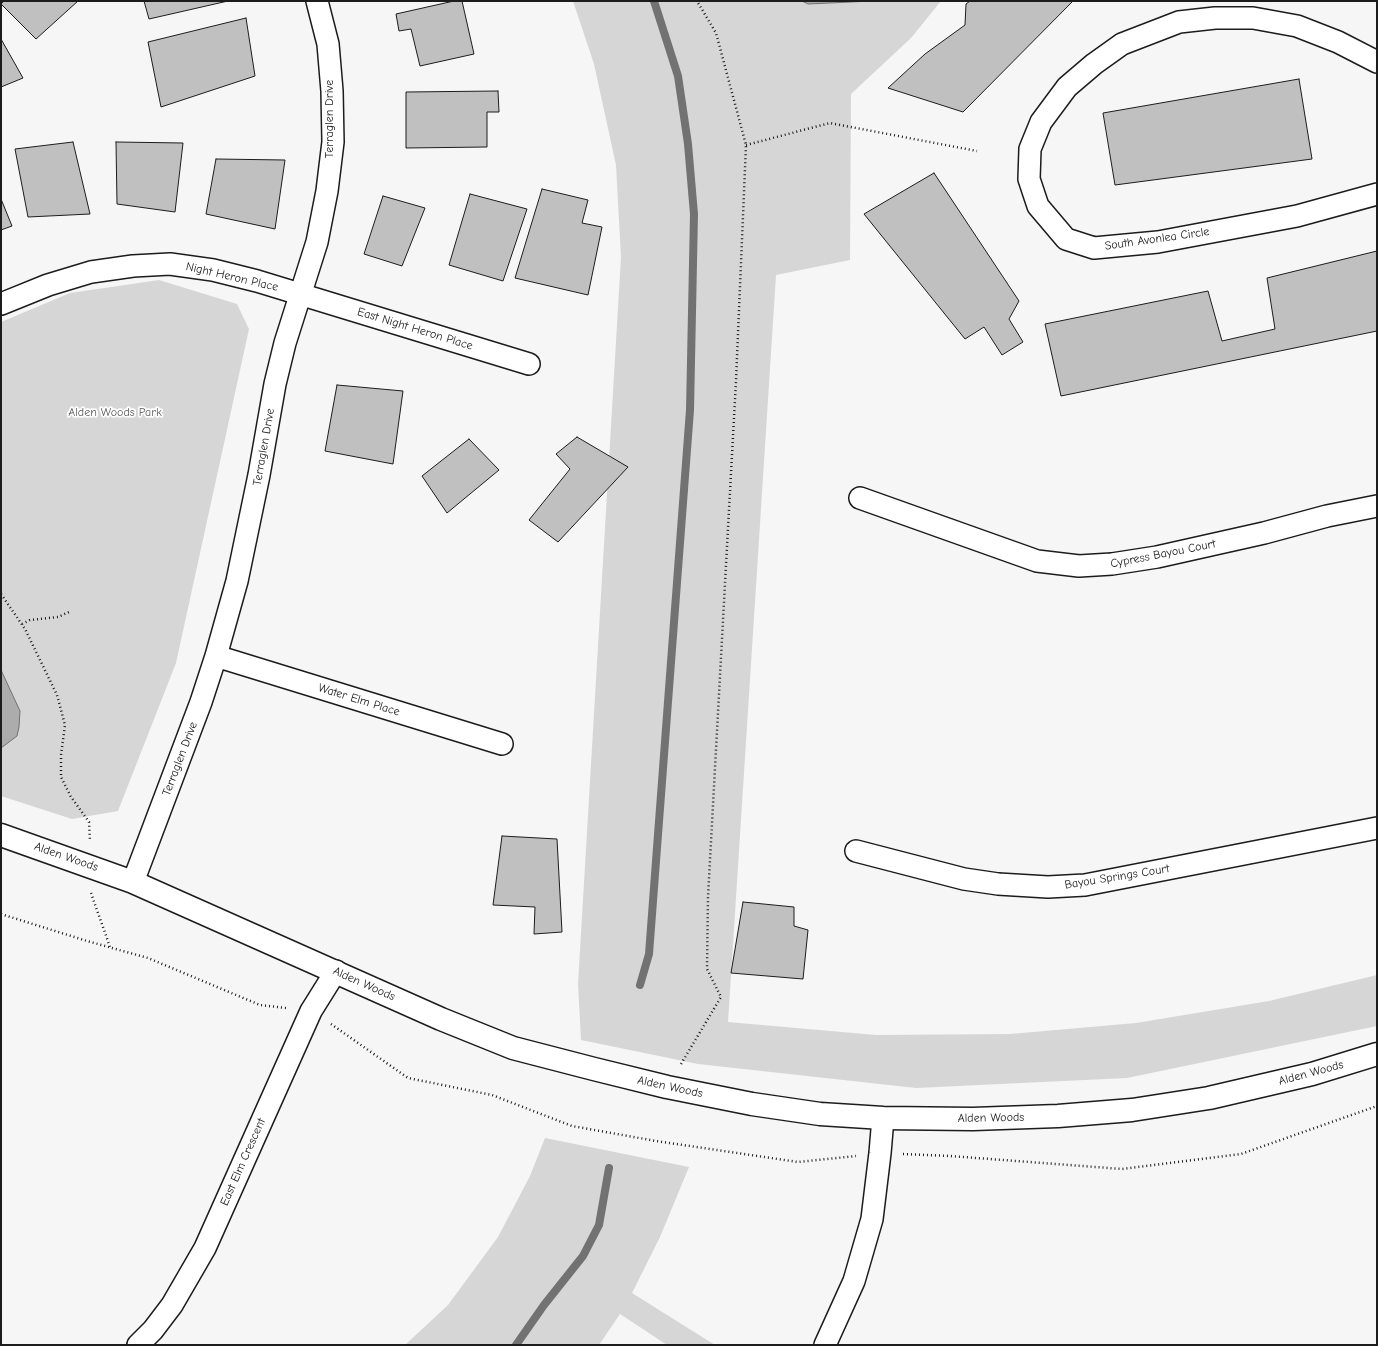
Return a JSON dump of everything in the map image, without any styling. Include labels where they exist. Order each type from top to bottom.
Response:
[{"type":"street","name":"Terraglen Drive","points":[[133,882],[201,702],[216,656],[237,581],[259,475],[275,384],[285,343],[317,242],[327,192],[333,142],[332,91],[328,44],[317,1]]},
{"type":"street","name":"South Avonlea Circle","points":[[1377,62],[1338,42],[1297,26],[1253,18],[1215,18],[1179,22],[1122,44],[1094,64],[1067,87],[1041,122],[1030,149],[1029,179],[1038,206],[1066,239],[1094,248],[1158,242],[1297,216],[1377,194]]},
{"type":"street","name":"Night Heron Place","points":[[1,304],[48,285],[91,272],[133,266],[163,264],[213,270],[300,294]]},
{"type":"street","name":"East Night Heron Place","points":[[300,294],[529,364]]},
{"type":"street","name":"Cypress Bayou Court","points":[[860,498],[1037,561],[1079,566],[1112,564],[1157,557],[1264,533],[1327,516],[1377,506]]},
{"type":"street","name":"Water Elm Place","points":[[216,656],[502,744]]},
{"type":"street","name":"Bayou Springs Court","points":[[856,851],[964,878],[998,884],[1048,887],[1085,884],[1377,828]]},
{"type":"street","name":"Alden Woods","points":[[1,835],[133,882],[441,1019],[513,1048],[667,1087],[752,1104],[820,1114],[883,1118],[973,1119],[1058,1116],[1132,1110],[1209,1098],[1312,1074],[1377,1054]]},
{"type":"street","name":"East Elm Crescent","points":[[138,1345],[153,1330],[172,1305],[205,1248],[311,1011],[336,971]]},
{"type":"street","points":[[825,1345],[854,1281],[872,1220],[883,1118]]},
{"type":"path","points":[[667,1087],[721,997],[707,969],[708,897],[736,381],[746,145],[716,33],[697,1]]},
{"type":"path","points":[[746,145],[830,123],[977,151]]},
{"type":"path","points":[[1,594],[22,624],[57,695],[65,725],[61,755],[62,777],[71,797],[89,822],[90,866],[88,884],[110,948]]},
{"type":"path","points":[[22,624],[30,620],[58,617],[69,612]]},
{"type":"green space","points":[[573,1],[941,1],[911,38],[851,94],[850,260],[776,275],[728,1022],[876,1035],[1010,1034],[1136,1023],[1269,1001],[1377,975],[1377,1026],[1127,1078],[916,1088],[698,1064],[581,1040],[578,984],[621,257],[616,165],[594,64]]},
{"type":"green space","name":"Alden Woods Park","points":[[159,280],[237,304],[249,329],[176,663],[118,811],[72,819],[1,796],[1,322],[70,293]]},
{"type":"green space","points":[[545,1138],[689,1167],[660,1237],[632,1293],[715,1345],[667,1345],[620,1314],[599,1345],[405,1345],[448,1305],[498,1237],[530,1176]]},
{"type":"shaded area","points":[[802,1],[872,1],[808,4]]},
{"type":"shaded area","points":[[1,670],[20,711],[17,736],[1,748]]},
{"type":"building","points":[[4,1],[78,1],[36,39],[1,4]]},
{"type":"building","points":[[144,1],[228,1],[149,19]]},
{"type":"building","points":[[454,1],[462,1],[474,54],[420,66],[411,29],[399,31],[396,14]]},
{"type":"building","points":[[970,1],[1073,1],[963,112],[888,88],[925,54],[965,25],[966,4]]},
{"type":"building","points":[[246,18],[255,76],[161,107],[148,42]]},
{"type":"building","points":[[1,39],[23,78],[1,87]]},
{"type":"building","points":[[1299,79],[1312,159],[1115,185],[1103,113]]},
{"type":"building","points":[[498,91],[499,112],[487,112],[487,147],[406,148],[406,92]]},
{"type":"building","points":[[73,142],[90,214],[28,217],[15,149]]},
{"type":"building","points":[[116,142],[183,143],[175,212],[117,204]]},
{"type":"building","points":[[216,159],[285,160],[275,229],[206,214]]},
{"type":"building","points":[[934,173],[1019,301],[1009,319],[1023,342],[1002,355],[984,327],[965,339],[864,214]]},
{"type":"building","points":[[542,189],[588,200],[582,223],[602,227],[588,295],[515,278]]},
{"type":"building","points":[[470,194],[527,209],[503,281],[449,265]]},
{"type":"building","points":[[383,196],[425,208],[402,266],[364,254]]},
{"type":"building","points":[[1,199],[12,226],[1,230]]},
{"type":"building","points":[[1377,251],[1377,331],[1061,396],[1045,324],[1208,291],[1222,341],[1275,329],[1267,278]]},
{"type":"building","points":[[337,385],[403,391],[393,464],[325,451]]},
{"type":"building","points":[[577,437],[628,467],[558,542],[529,520],[570,469],[556,454]]},
{"type":"building","points":[[469,439],[499,470],[447,513],[422,476]]},
{"type":"building","points":[[502,836],[557,839],[562,932],[534,934],[535,907],[493,905]]},
{"type":"building","points":[[743,902],[794,907],[794,926],[808,930],[803,979],[731,973]]},
{"type":"waterway","points":[[640,985],[649,954],[690,410],[694,214],[688,144],[678,76],[654,1]]},
{"type":"waterway","points":[[516,1345],[544,1305],[583,1256],[599,1225],[609,1168]]}]
